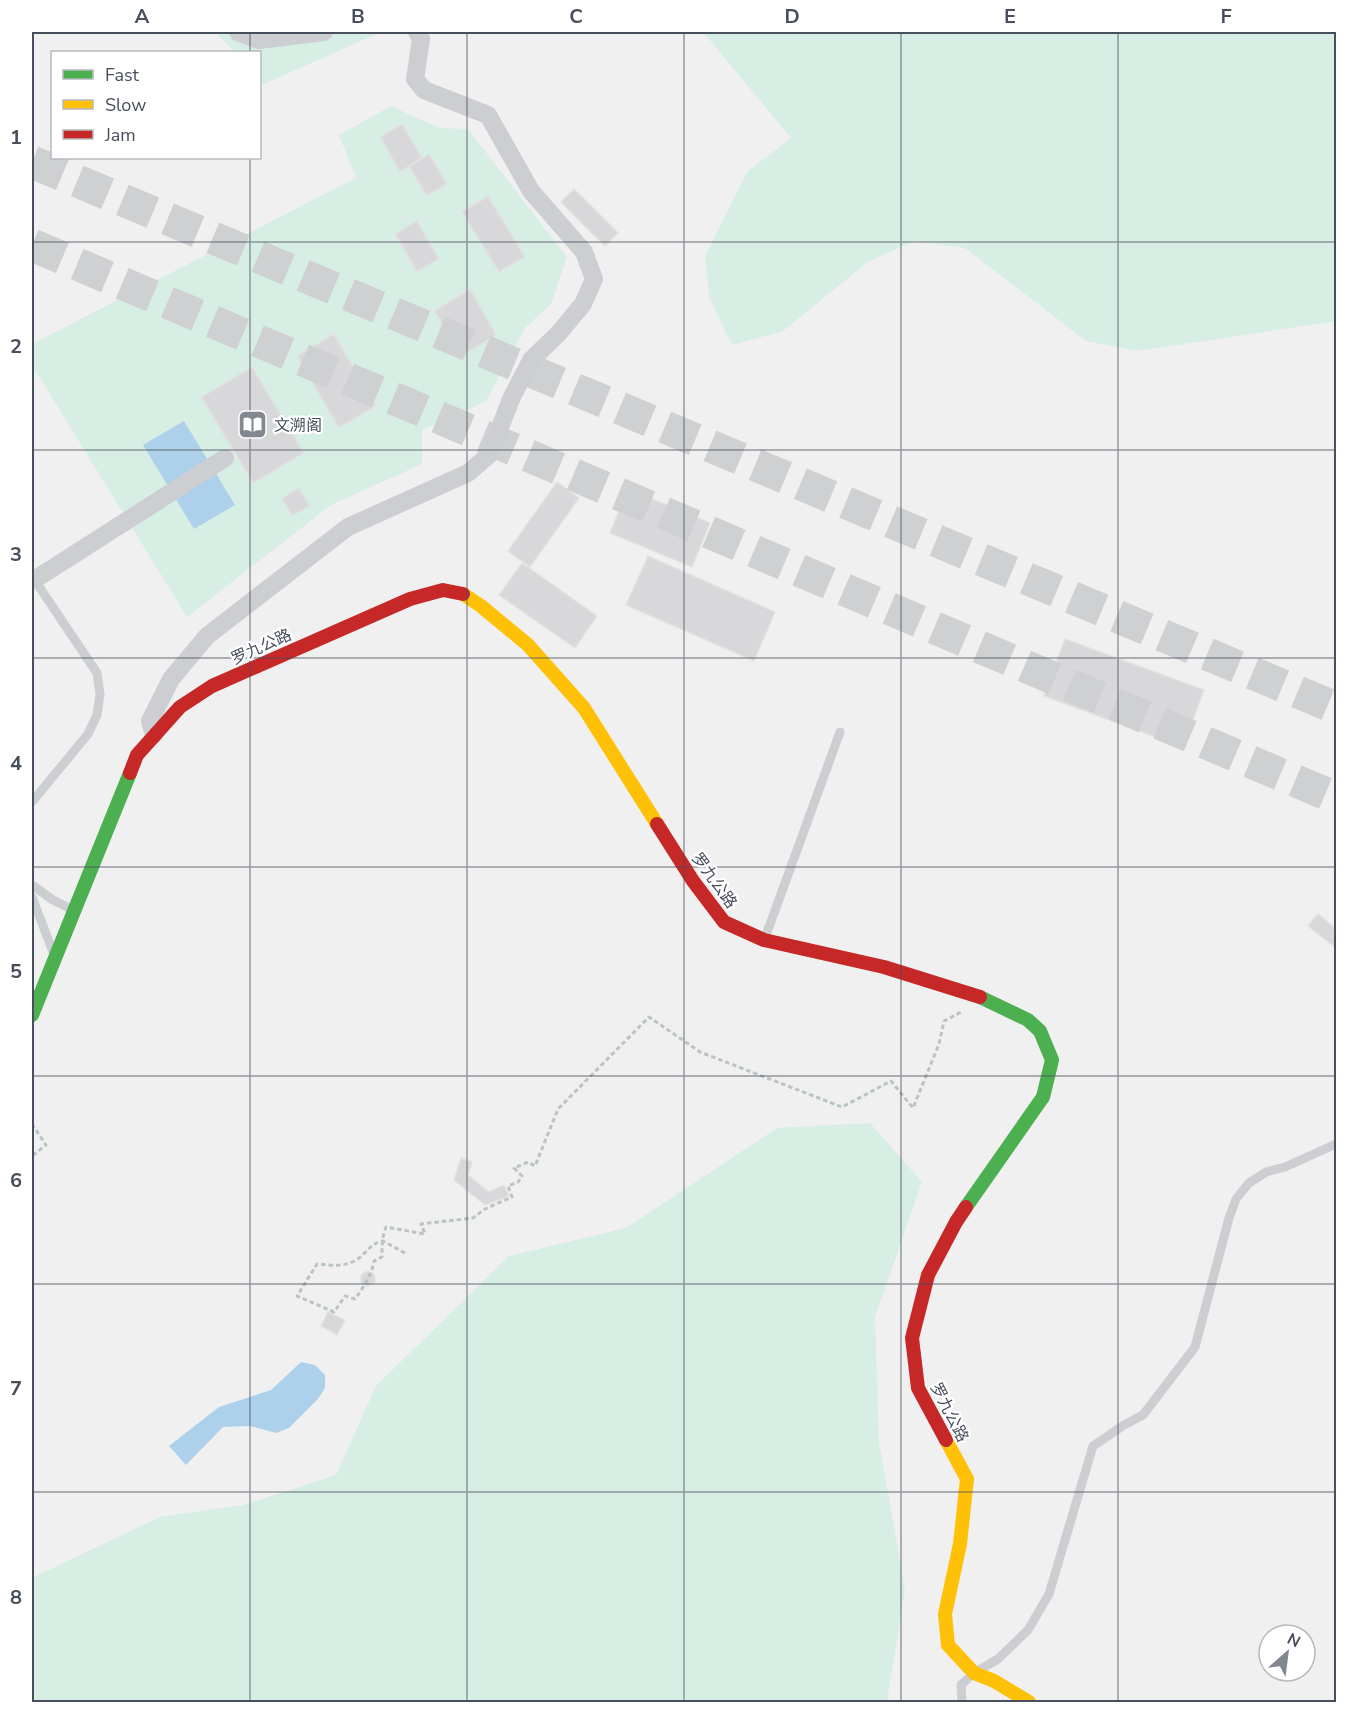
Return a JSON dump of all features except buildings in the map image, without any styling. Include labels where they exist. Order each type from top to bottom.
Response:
[{"type":"street","points":[[238,32],[258,40],[324,32]]},
{"type":"street","points":[[154,735],[150,721],[171,679],[207,636],[348,527],[468,473],[490,454],[511,399],[531,360],[558,334],[583,304],[594,279],[584,252],[531,191],[488,115],[424,90],[415,79],[421,39],[417,32]]},
{"type":"street","points":[[33,578],[222,460]]},
{"type":"street","name":"罗九公路","points":[[32,1015],[137,755],[180,707],[212,686],[410,599],[443,590],[461,593],[481,606],[528,645],[584,708],[693,881],[724,922],[764,940],[884,967],[979,996],[1028,1020],[1040,1031],[1052,1060],[1044,1097],[956,1222],[928,1275],[912,1338],[918,1388],[967,1479],[960,1544],[945,1614],[948,1645],[974,1673],[994,1681],[1029,1702]]},
{"type":"lane","points":[[32,802],[88,734],[97,715],[100,694],[97,673],[33,578]]},
{"type":"lane","points":[[764,940],[840,732]]},
{"type":"lane","points":[[32,885],[53,900],[74,910]]},
{"type":"lane","points":[[32,897],[55,957]]},
{"type":"lane","points":[[962,1702],[961,1685],[974,1673],[998,1659],[1028,1630],[1049,1594],[1093,1446],[1143,1415],[1195,1347],[1228,1218],[1236,1199],[1249,1183],[1266,1172],[1285,1167],[1336,1144]]},
{"type":"path","points":[[405,1253],[383,1241],[375,1243],[358,1259],[341,1266],[317,1264],[297,1296],[334,1312],[345,1296],[355,1299],[363,1288],[374,1261],[382,1257],[383,1241],[386,1227],[425,1234],[421,1224],[473,1218],[484,1209],[512,1197],[508,1186],[518,1182],[522,1176],[514,1168],[528,1162],[535,1166],[558,1109],[649,1017],[700,1052],[842,1107],[891,1081],[913,1108],[939,1044],[944,1021],[969,1008],[979,996]]},
{"type":"path","points":[[32,1124],[46,1145],[32,1156]]},
{"type":"green space","points":[[215,32],[381,32],[264,84],[261,81],[261,51],[234,51]]},
{"type":"green space","points":[[703,32],[1336,32],[1336,321],[1138,351],[1086,341],[965,248],[914,241],[868,262],[783,331],[732,345],[709,297],[705,256],[747,172],[791,138]]},
{"type":"green space","points":[[391,106],[439,128],[468,129],[567,257],[551,304],[525,328],[486,401],[422,430],[422,464],[331,505],[187,617],[32,365],[32,344],[356,178],[339,135]]},
{"type":"green space","points":[[870,1123],[922,1182],[875,1317],[879,1442],[905,1590],[887,1702],[32,1702],[32,1579],[34,1577],[160,1517],[244,1505],[336,1475],[376,1386],[509,1256],[626,1228],[777,1128]]},
{"type":"water","points":[[184,421],[235,505],[194,529],[143,445]]},
{"type":"water","points":[[301,1362],[315,1365],[325,1375],[325,1388],[318,1399],[289,1428],[276,1433],[250,1426],[223,1427],[186,1465],[169,1446],[219,1407],[271,1390]]},
{"type":"tunnel","points":[[32,162],[1336,708]]},
{"type":"tunnel","points":[[32,245],[1336,798]]},
{"type":"traffic: fast","points":[[32,1015],[130,773]]},
{"type":"traffic: fast","points":[[966,1207],[1043,1097],[1052,1060],[1040,1031],[1028,1020],[980,997]]},
{"type":"traffic: slow","points":[[463,594],[528,645],[584,708],[657,824]]},
{"type":"traffic: slow","points":[[946,1440],[967,1479],[960,1544],[945,1614],[948,1645],[974,1673],[994,1681],[1029,1702]]},
{"type":"traffic: jam","points":[[130,773],[137,755],[180,707],[212,686],[410,599],[443,590],[463,594]]},
{"type":"traffic: jam","points":[[657,824],[693,881],[724,922],[764,940],[884,967],[980,997]]},
{"type":"traffic: jam","points":[[946,1440],[918,1388],[912,1338],[928,1275],[966,1207]]},
{"type":"place","name":"文溯阁","points":[[253,425]]}]
